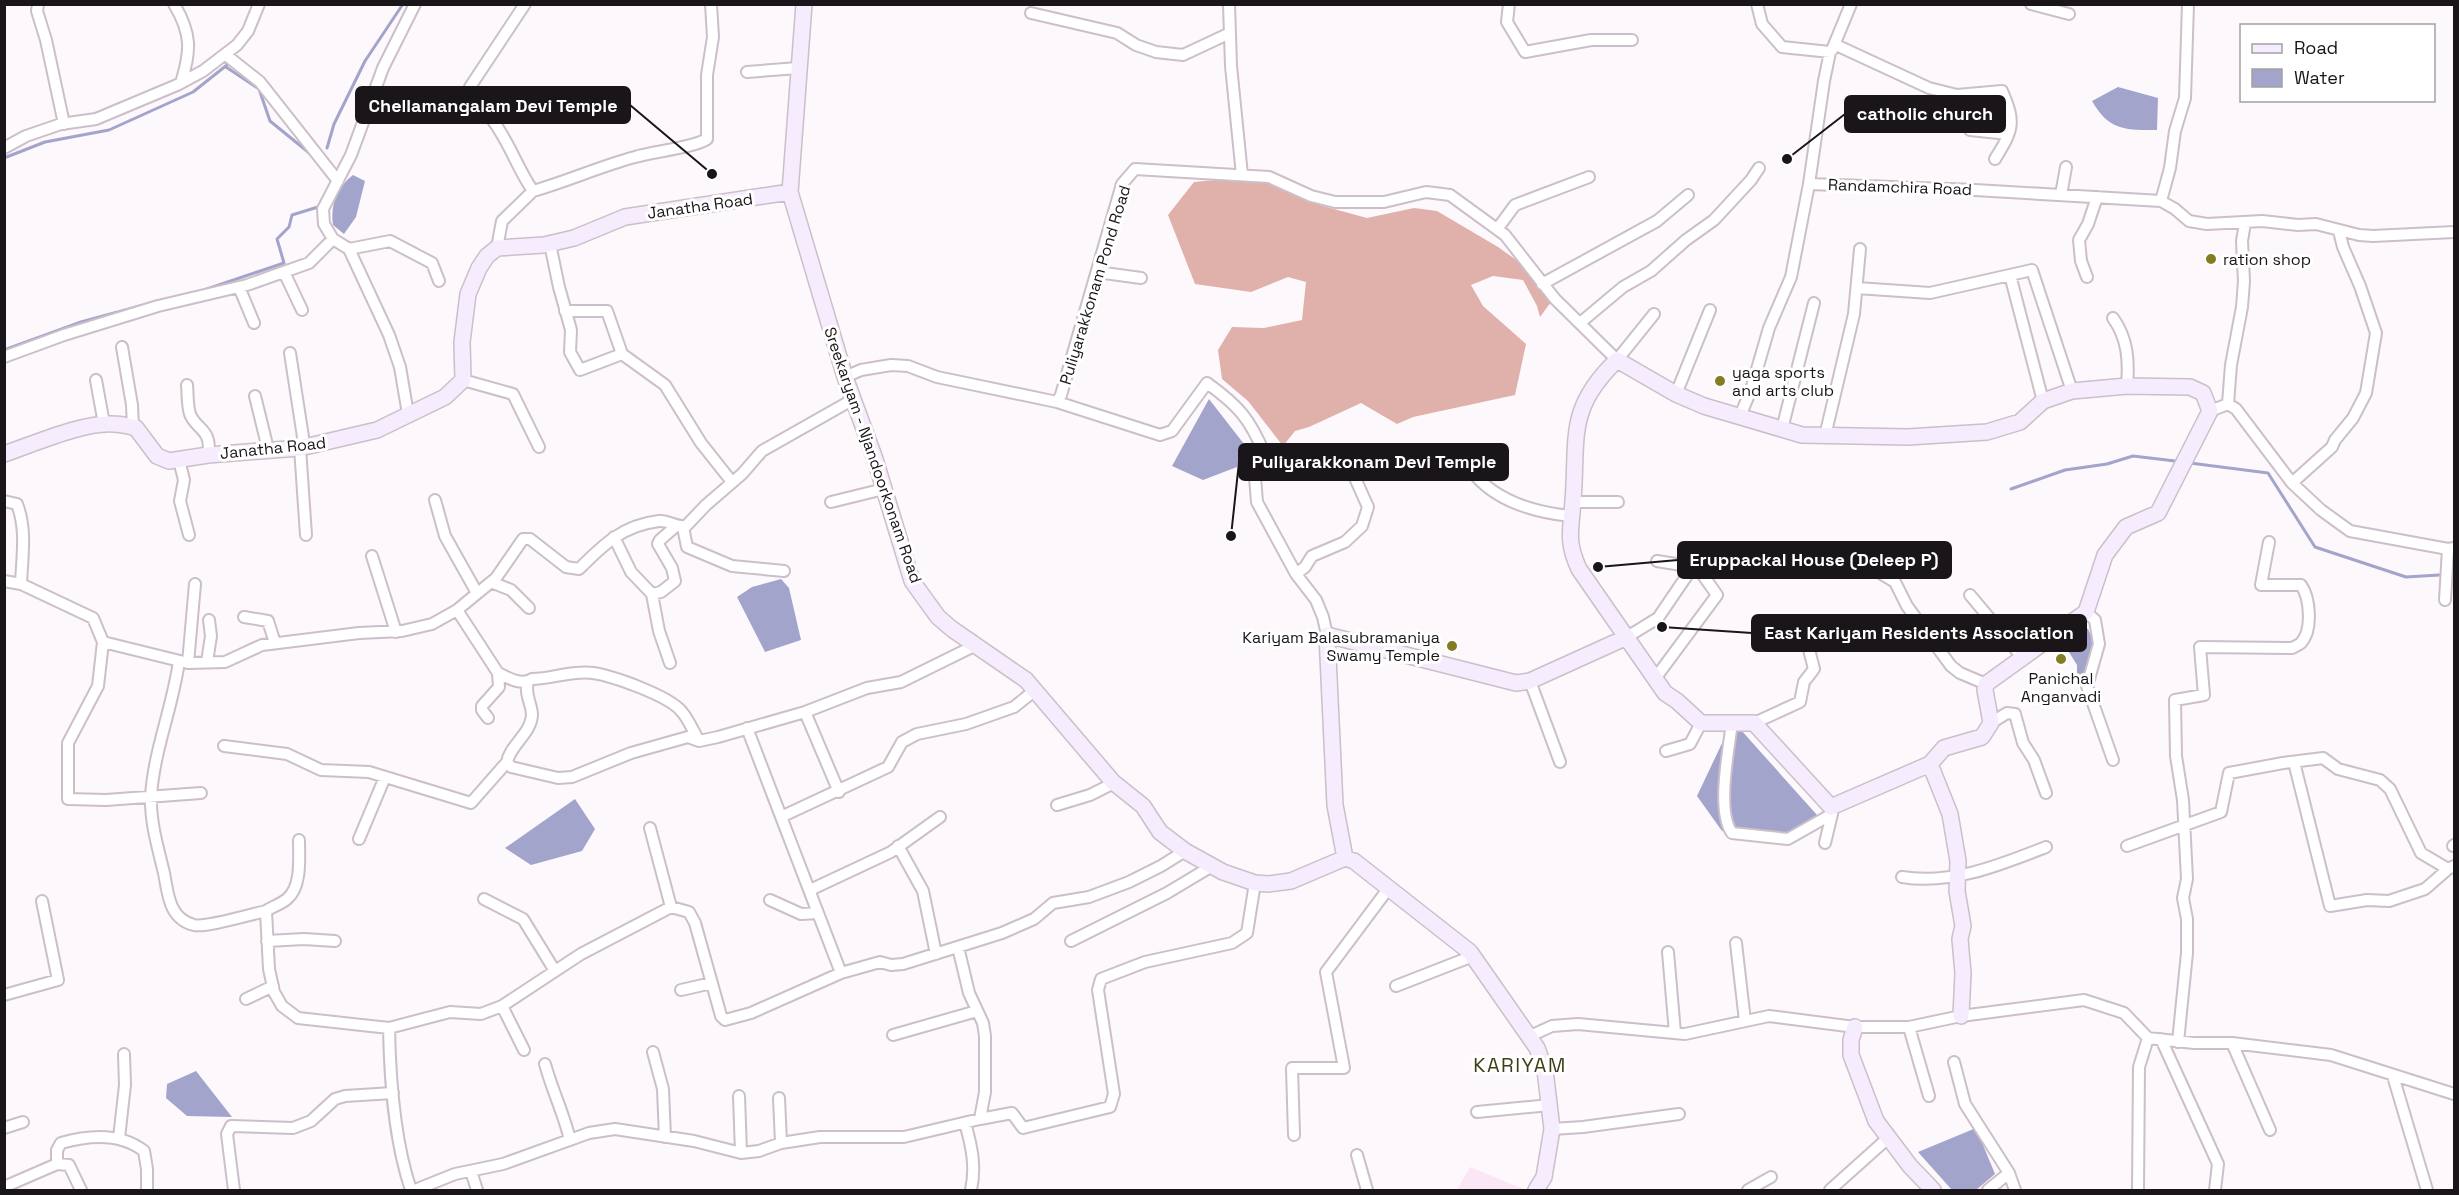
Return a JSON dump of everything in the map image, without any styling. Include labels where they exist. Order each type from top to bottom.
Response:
[{"type":"street","points":[[38,4],[37,11],[46,40],[64,124]]},
{"type":"street","points":[[174,4],[180,15],[189,45],[189,56],[181,83]]},
{"type":"street","points":[[4,148],[26,136],[64,124],[96,119],[181,83],[226,55],[248,31],[259,4]]},
{"type":"street","points":[[408,414],[400,367],[389,335],[349,249],[333,239],[324,224],[323,209],[351,155],[383,68],[415,4]]},
{"type":"street","points":[[525,4],[470,87],[473,97],[506,138],[520,170],[534,191]]},
{"type":"street","points":[[539,447],[513,394],[463,380],[462,342],[468,294],[479,268],[487,256],[497,248],[502,220],[534,191],[603,166],[673,148],[699,144],[707,139],[707,75],[713,37],[711,4]]},
{"type":"street","name":"Sreekaryam - Njandoorkonam Road","points":[[804,4],[790,192],[852,400],[875,459],[912,581],[938,617],[974,646],[1026,680],[1114,783],[1143,806],[1160,832],[1185,851],[1212,866],[1255,884],[1291,881],[1345,858]]},
{"type":"street","points":[[1229,4],[1242,175],[1269,177],[1311,196],[1335,202],[1384,202],[1426,192],[1450,195],[1498,228],[1542,284],[1617,360],[1676,394],[1704,406],[1802,435],[1908,437],[1987,432],[2020,422],[2043,401],[2072,391],[2127,386],[2190,387],[2203,393],[2210,411]]},
{"type":"street","points":[[1509,4],[1507,22],[1525,52],[1591,40],[1632,40]]},
{"type":"street","points":[[1757,4],[1762,24],[1782,47],[1833,49],[1929,88],[1957,95],[2002,91],[2010,108],[2013,124],[1995,159]]},
{"type":"street","points":[[1809,184],[1833,49],[1851,4]]},
{"type":"street","points":[[2031,4],[2069,14]]},
{"type":"street","points":[[2188,4],[2185,98],[2175,131],[2170,168],[2161,201],[2189,221],[2218,224],[2316,224],[2333,227],[2339,231],[2373,236],[2454,232]]},
{"type":"street","points":[[1031,13],[1117,33],[1136,45],[1156,52],[1183,55],[1230,33]]},
{"type":"street","points":[[226,55],[260,82],[338,181]]},
{"type":"street","points":[[747,72],[798,68]]},
{"type":"street","points":[[1970,130],[2008,134]]},
{"type":"street","points":[[2061,195],[2066,167]]},
{"type":"street","points":[[1580,322],[1623,286],[1651,271],[1686,240],[1714,220],[1751,180],[1759,168]]},
{"type":"street","name":"Puliyarakkonam Pond Road","points":[[1057,402],[1061,395],[1122,184],[1135,169],[1242,175]]},
{"type":"street","points":[[1498,228],[1515,205],[1589,177]]},
{"type":"street","name":"Randamchira Road","points":[[1740,416],[1751,390],[1769,328],[1791,277],[1809,184],[2161,201]]},
{"type":"street","name":"Janatha Road","points":[[497,248],[550,244],[574,238],[625,217],[790,192]]},
{"type":"street","points":[[1542,284],[1658,221],[1688,195]]},
{"type":"street","points":[[2087,278],[2081,261],[2079,240],[2088,224],[2097,197]]},
{"type":"street","points":[[2228,404],[2231,366],[2242,307],[2244,281],[2242,241],[2245,223]]},
{"type":"street","points":[[2292,483],[2332,447],[2353,418],[2367,393],[2376,330],[2343,247],[2339,231]]},
{"type":"street","points":[[4,357],[64,335],[158,306],[239,287],[284,272],[309,263],[333,239]]},
{"type":"street","points":[[349,249],[390,241],[432,263],[439,281]]},
{"type":"street","points":[[550,244],[571,330],[570,352],[580,370],[622,354]]},
{"type":"street","points":[[1825,436],[1854,314],[1860,249]]},
{"type":"street","points":[[1857,288],[1930,293],[2032,270],[2072,391]]},
{"type":"street","points":[[284,272],[302,310]]},
{"type":"street","points":[[1097,272],[1141,278]]},
{"type":"street","points":[[2010,275],[2043,401]]},
{"type":"street","points":[[239,287],[254,323]]},
{"type":"street","points":[[1782,429],[1814,303]]},
{"type":"street","points":[[565,311],[607,310],[622,354],[665,385],[701,443],[732,482]]},
{"type":"street","points":[[1676,394],[1710,310]]},
{"type":"street","points":[[1654,314],[1588,394],[1576,423],[1569,543],[1579,569],[1654,680],[1665,693],[1701,723],[1754,723],[1800,702],[1804,682],[1814,669],[1802,622]]},
{"type":"street","points":[[2113,318],[2119,327],[2129,355],[2127,386]]},
{"type":"street","points":[[122,347],[132,405],[133,428]]},
{"type":"street","points":[[290,353],[303,437],[300,448],[306,535]]},
{"type":"street","points":[[845,377],[861,370],[891,364],[908,366],[938,376],[1057,402],[1160,435],[1172,431],[1207,383],[1233,401],[1253,427],[1265,455],[1254,465],[1257,502],[1296,574],[1316,600],[1323,617],[1327,635],[1335,805],[1345,858],[1369,871],[1388,889],[1473,956],[1537,1048],[1545,1070],[1551,1105],[1552,1129],[1542,1186]]},
{"type":"street","points":[[96,380],[104,424]]},
{"type":"street","name":"Janatha Road","points":[[179,460],[268,449],[300,448],[377,430],[445,398],[463,380]]},
{"type":"street","points":[[187,385],[190,416],[205,430],[210,447],[208,455]]},
{"type":"street","points":[[255,396],[268,449]]},
{"type":"street","points":[[652,594],[661,592],[676,578],[658,544],[660,540],[742,474],[762,451],[852,400]]},
{"type":"street","points":[[1991,723],[1986,684],[2086,612],[2105,555],[2126,527],[2157,513],[2210,411],[2228,404]]},
{"type":"street","points":[[2228,404],[2236,409],[2292,483],[2321,510],[2350,531],[2451,549],[2445,600]]},
{"type":"street","points":[[4,454],[81,428],[114,423],[136,428],[157,456],[179,460],[184,480],[180,501],[189,535]]},
{"type":"street","points":[[1296,574],[1305,567],[1312,556],[1345,542],[1362,526],[1368,507],[1351,469]]},
{"type":"street","points":[[1471,470],[1481,483],[1508,500],[1543,513],[1618,502]]},
{"type":"street","points":[[831,502],[884,489]]},
{"type":"street","points":[[435,500],[445,536],[477,593]]},
{"type":"street","points":[[4,501],[17,504],[22,517],[24,532],[21,584]]},
{"type":"street","points":[[104,642],[184,662],[207,663],[225,662],[262,645],[359,633],[396,632],[432,624],[457,610],[491,582],[523,539],[530,539],[566,567],[579,569],[614,537],[656,521],[680,526]]},
{"type":"street","points":[[680,526],[687,547],[732,566],[784,571]]},
{"type":"street","points":[[614,537],[631,572],[652,594],[659,631],[670,663]]},
{"type":"street","points":[[2178,1042],[2187,953],[2187,919],[2183,898],[2187,879],[2183,800],[2176,756],[2175,700],[2204,695],[2200,647],[2292,648],[2301,643],[2308,629],[2305,591],[2301,585],[2261,585],[2269,542]]},
{"type":"street","points":[[1654,680],[1717,595],[1686,551]]},
{"type":"street","points":[[372,556],[396,632]]},
{"type":"street","points":[[1327,635],[1516,683],[1530,681],[1627,638],[1658,618],[1690,571],[1688,566],[1681,563],[1657,561]]},
{"type":"street","points":[[1880,573],[1895,582],[1907,606],[1950,666],[1986,684]]},
{"type":"street","points":[[4,581],[21,584],[93,618],[104,642],[98,686],[68,743],[68,799],[201,794]]},
{"type":"street","points":[[491,582],[511,590],[529,608]]},
{"type":"street","points":[[195,585],[184,662],[161,740],[151,797],[154,831],[168,901],[182,920],[196,926],[266,911],[288,898],[295,886],[299,868],[299,840]]},
{"type":"street","points":[[1970,595],[2023,658]]},
{"type":"street","points":[[457,610],[498,673],[499,687],[482,706],[488,718]]},
{"type":"street","points":[[2086,612],[2095,620],[2099,644],[2087,686],[2113,760]]},
{"type":"street","points":[[244,617],[268,621],[276,643]]},
{"type":"street","points":[[207,663],[212,636],[209,620]]},
{"type":"street","points":[[507,762],[511,767],[549,776],[572,777],[631,753],[688,738],[699,741],[805,712],[867,688],[901,682],[974,646]]},
{"type":"street","points":[[498,673],[512,680],[528,682]]},
{"type":"street","points":[[224,746],[287,754],[321,770],[369,772],[471,803],[507,762],[508,756],[524,736],[531,718],[526,688],[528,682],[532,679],[572,673],[593,673],[664,697],[682,711],[699,741]]},
{"type":"street","points":[[1530,681],[1560,762]]},
{"type":"street","points":[[783,816],[839,792],[888,767],[902,742],[917,734],[966,724],[1014,707],[1034,691]]},
{"type":"street","points":[[805,712],[839,792]]},
{"type":"street","points":[[1732,722],[1725,776],[1724,806],[1728,827],[1732,833],[1788,839],[1832,810],[1930,764],[1944,748],[1982,737],[1991,723],[2007,713],[2015,714],[2023,743],[2034,760],[2046,793]]},
{"type":"street","points":[[1666,751],[1690,744],[1701,723]]},
{"type":"street","points":[[1754,723],[1832,810]]},
{"type":"street","points":[[747,728],[783,816],[841,973]]},
{"type":"street","points":[[2127,846],[2221,812],[2229,773],[2294,762],[2323,758],[2338,769],[2380,780],[2390,789],[2421,853],[2451,867],[2426,889],[2389,901],[2367,900],[2330,906],[2294,762]]},
{"type":"street","points":[[1930,764],[1950,814],[1958,877],[1957,891],[1963,926],[1960,956],[1963,973],[1961,1016]]},
{"type":"street","points":[[359,839],[386,777]]},
{"type":"street","points":[[1057,805],[1090,795],[1114,783]]},
{"type":"street","points":[[1825,843],[1832,810]]},
{"type":"street","points":[[810,890],[898,846],[940,816]]},
{"type":"street","points":[[650,828],[671,907]]},
{"type":"street","points":[[898,846],[923,891],[936,954]]},
{"type":"street","points":[[1902,877],[1922,880],[1958,877],[2046,847]]},
{"type":"street","points":[[266,911],[269,969],[273,986],[282,1006],[297,1018],[389,1028],[450,1012],[481,1014],[502,1006],[581,954],[671,907],[689,912],[695,923],[721,1016],[725,1020],[751,1013],[841,973],[880,962],[891,965],[903,964],[958,947],[1034,919],[1053,903],[1089,897],[1129,882],[1185,851]]},
{"type":"street","points":[[1071,941],[1167,893],[1212,866]]},
{"type":"street","points":[[389,1028],[393,1093],[404,1171],[413,1191],[455,1174],[503,1164],[589,1133],[615,1130],[694,1141],[741,1153],[759,1152],[781,1143],[841,1136],[904,1137],[1012,1113],[1023,1128],[1110,1107],[1114,1094],[1098,990],[1101,979],[1145,962],[1240,939],[1247,933],[1255,884]]},
{"type":"street","points":[[1294,1135],[1293,1068],[1344,1068],[1326,972],[1388,889]]},
{"type":"street","points":[[484,898],[523,920],[555,971]]},
{"type":"street","points":[[770,900],[801,914],[818,913]]},
{"type":"street","points":[[4,994],[58,980],[42,901]]},
{"type":"street","points":[[267,941],[303,939],[335,941]]},
{"type":"street","points":[[1736,943],[1745,1021]]},
{"type":"street","points":[[958,947],[969,993],[983,1023],[987,1056],[986,1092],[980,1119]]},
{"type":"street","points":[[1668,952],[1675,1033]]},
{"type":"street","points":[[1396,986],[1473,956]]},
{"type":"street","points":[[681,990],[712,983]]},
{"type":"street","points":[[246,999],[273,986]]},
{"type":"street","points":[[1528,1037],[1552,1026],[1578,1024],[1685,1034],[1769,1016],[1855,1028],[1909,1026],[1961,1016],[2084,1000],[2124,1013],[2148,1038],[2178,1042],[2232,1043],[2331,1055],[2393,1076],[2452,1090]]},
{"type":"street","points":[[502,1006],[524,1050]]},
{"type":"street","points":[[893,1035],[977,1011]]},
{"type":"street","points":[[1909,1026],[1929,1096]]},
{"type":"street","points":[[1855,1028],[1851,1040],[1854,1067],[1869,1106],[1888,1138],[1933,1191]]},
{"type":"street","points":[[2138,1191],[2139,1067],[2148,1038]]},
{"type":"street","points":[[2161,1039],[2218,1164],[2215,1191]]},
{"type":"street","points":[[2232,1043],[2270,1130]]},
{"type":"street","points":[[653,1052],[663,1089],[665,1137]]},
{"type":"street","points":[[119,1138],[125,1085],[124,1054]]},
{"type":"street","points":[[1954,1062],[1965,1104],[2009,1173],[2015,1191]]},
{"type":"street","points":[[545,1064],[557,1105],[565,1118],[570,1140]]},
{"type":"street","points":[[2393,1076],[2427,1191]]},
{"type":"street","points":[[234,1191],[227,1134],[231,1126],[293,1128],[311,1121],[335,1099],[345,1096],[393,1093]]},
{"type":"street","points":[[739,1096],[741,1153]]},
{"type":"street","points":[[779,1098],[781,1143]]},
{"type":"street","points":[[1477,1112],[1551,1105]]},
{"type":"street","points":[[1552,1129],[1583,1128],[1679,1114]]},
{"type":"street","points":[[4,1128],[23,1122]]},
{"type":"street","points":[[965,1124],[972,1147],[975,1173],[971,1191]]},
{"type":"street","points":[[57,1164],[57,1150],[61,1143],[75,1139],[119,1138],[134,1143],[144,1151],[147,1191]]},
{"type":"street","points":[[1830,1191],[1888,1138]]},
{"type":"street","points":[[1358,1155],[1367,1191]]},
{"type":"street","points":[[4,1187],[57,1164],[69,1165],[81,1191]]},
{"type":"street","points":[[471,1171],[477,1191]]},
{"type":"street","points":[[1988,1191],[2009,1173]]},
{"type":"street","points":[[1748,1191],[1771,1177]]},
{"type":"shaded area","points":[[1236,178],[1265,182],[1323,206],[1367,218],[1414,208],[1437,211],[1522,264],[1551,302],[1540,317],[1537,306],[1523,280],[1493,276],[1471,285],[1483,306],[1526,344],[1515,395],[1413,417],[1397,424],[1361,403],[1295,431],[1283,446],[1248,401],[1222,379],[1218,350],[1232,327],[1264,328],[1302,320],[1306,282],[1288,277],[1251,292],[1195,284],[1168,215],[1194,182]]},
{"type":"shaded area","points":[[1470,1167],[1526,1190],[1457,1190]]},
{"type":"water","points":[[2118,87],[2158,98],[2157,130],[2119,127],[2098,111],[2092,101]]},
{"type":"water","points":[[353,175],[365,181],[356,217],[344,234],[333,225],[334,204],[339,191]]},
{"type":"water","points":[[1209,399],[1244,444],[1237,467],[1203,480],[1172,466]]},
{"type":"water","points":[[781,579],[789,588],[801,640],[765,652],[737,597],[752,587]]},
{"type":"water","points":[[2081,627],[2088,629],[2096,646],[2086,677],[2077,675],[2077,665],[2062,641]]},
{"type":"water","points":[[1741,730],[1817,815],[1775,844],[1722,831],[1697,796],[1724,739]]},
{"type":"water","points":[[575,799],[595,829],[582,851],[531,865],[505,848]]},
{"type":"water","points":[[196,1071],[232,1117],[187,1116],[166,1098],[167,1084]]},
{"type":"water","points":[[1976,1128],[1995,1174],[1976,1190],[1952,1190],[1918,1152]]},
{"type":"waterway","points":[[327,148],[334,124],[365,61],[403,4]]},
{"type":"waterway","points":[[4,158],[45,142],[109,130],[193,92],[227,65]]},
{"type":"waterway","points":[[226,67],[259,89],[270,121],[313,156]]},
{"type":"waterway","points":[[207,289],[284,263],[277,239],[289,227],[292,215],[318,207]]},
{"type":"waterway","points":[[4,350],[81,322],[162,300]]},
{"type":"waterway","points":[[2011,489],[2065,470],[2107,464],[2133,456],[2175,461]]},
{"type":"waterway","points":[[2190,463],[2268,473],[2315,547],[2406,577],[2439,575]]},
{"type":"place","name":"catholic church","points":[[1787,159]]},
{"type":"place","name":"Chellamangalam Devi Temple","points":[[712,174]]},
{"type":"place","name":"ration shop","points":[[2211,259]]},
{"type":"place","name":"yaga sports and arts club","points":[[1720,381]]},
{"type":"place","name":"Puliyarakkonam Devi Temple","points":[[1231,536]]},
{"type":"place","name":"Eruppackal House (Deleep P)","points":[[1598,567]]},
{"type":"place","name":"East Kariyam Residents Association","points":[[1662,627]]},
{"type":"place","name":"Kariyam Balasubramaniya Swamy Temple","points":[[1452,646]]},
{"type":"place","name":"Panichal Anganvadi","points":[[2061,659]]},
{"type":"district","name":"KARIYAM","points":[[1520,1065]]}]
